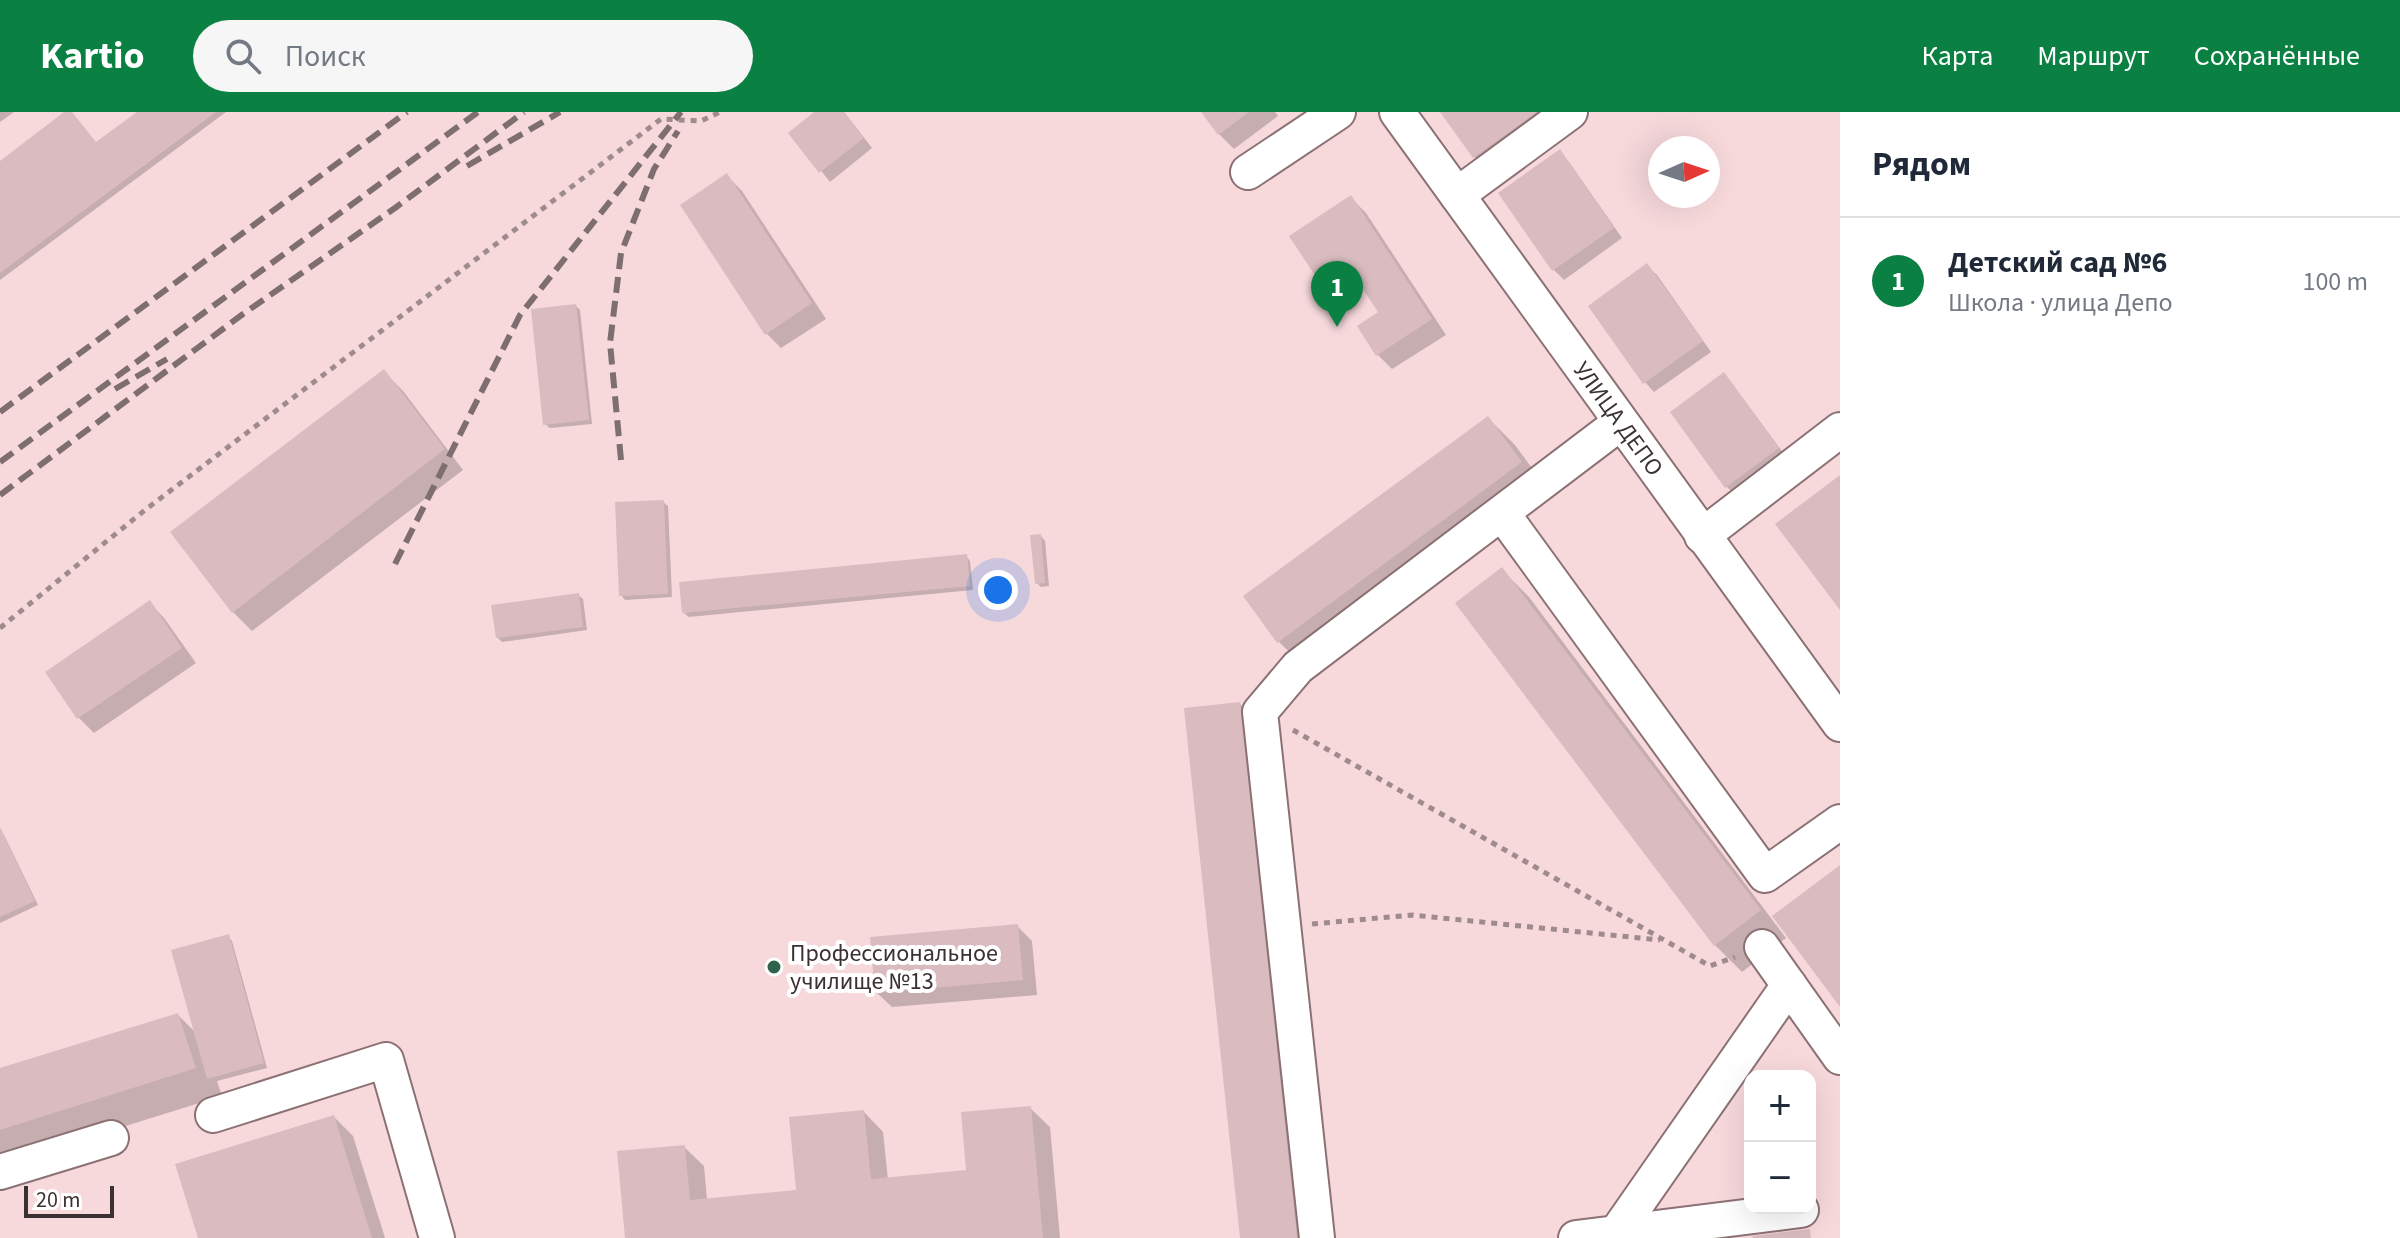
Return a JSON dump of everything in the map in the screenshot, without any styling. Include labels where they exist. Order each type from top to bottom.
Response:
[{"type":"street","points":[[1248,172],[1338,112]]},
{"type":"street","name":"УЛИЦА ДЕПО","points":[[1397,112],[1840,724]]},
{"type":"street","points":[[1457,195],[1570,112]]},
{"type":"street","points":[[1317,1238],[1260,712],[1298,667],[1620,423]]},
{"type":"street","points":[[1702,536],[1840,430]]},
{"type":"street","points":[[1502,513],[1765,875],[1840,822]]},
{"type":"street","points":[[1762,947],[1840,1057]]},
{"type":"street","points":[[1617,1232],[1789,985]]},
{"type":"street","points":[[213,1115],[386,1060],[437,1238]]},
{"type":"street","points":[[0,1172],[111,1138]]},
{"type":"street","points":[[1576,1238],[1768,1214]]},
{"type":"path","points":[[0,628],[145,510],[661,119],[701,121],[720,112]]},
{"type":"path","points":[[1260,712],[1710,966],[1762,947]]},
{"type":"path","points":[[1283,926],[1412,915],[1665,941]]},
{"type":"building","points":[[64,112],[72,112],[96,142],[137,112],[216,112],[0,273],[0,161]]},
{"type":"building","points":[[814,112],[844,112],[864,138],[819,173],[788,133]]},
{"type":"building","points":[[1201,112],[1249,112],[1218,135]]},
{"type":"building","points":[[1440,112],[1537,112],[1473,158]]},
{"type":"building","points":[[1560,149],[1614,228],[1552,271],[1498,193]]},
{"type":"building","points":[[727,173],[812,303],[765,335],[680,205]]},
{"type":"building","points":[[1351,195],[1432,319],[1376,356],[1357,326],[1378,312],[1345,262],[1318,280],[1289,236]]},
{"type":"building","points":[[1647,263],[1703,341],[1643,384],[1588,306]]},
{"type":"building","points":[[576,304],[589,420],[543,425],[531,309]]},
{"type":"building","points":[[384,369],[445,449],[232,613],[170,532]]},
{"type":"building","points":[[1724,372],[1779,448],[1725,488],[1670,412]]},
{"type":"building","points":[[1488,416],[1522,462],[1277,643],[1243,596]]},
{"type":"building","points":[[1840,475],[1840,610],[1775,524]]},
{"type":"building","points":[[664,500],[668,594],[619,596],[615,502]]},
{"type":"building","points":[[1041,534],[1045,583],[1035,584],[1030,535]]},
{"type":"building","points":[[967,554],[970,586],[682,613],[679,582]]},
{"type":"building","points":[[1502,567],[1761,910],[1714,946],[1455,603]]},
{"type":"building","points":[[579,593],[583,627],[496,638],[491,605]]},
{"type":"building","points":[[150,600],[182,648],[77,719],[45,672]]},
{"type":"building","points":[[1240,702],[1297,1238],[1240,1238],[1184,708]]},
{"type":"building","points":[[0,827],[35,901],[0,917]]},
{"type":"building","points":[[1840,865],[1840,1007],[1772,916]]},
{"type":"building","points":[[1018,924],[1023,980],[875,993],[870,937]]},
{"type":"building","points":[[229,934],[264,1063],[207,1079],[171,950]]},
{"type":"building","points":[[178,1013],[196,1068],[0,1130],[0,1068]]},
{"type":"building","points":[[1031,1106],[1043,1238],[625,1238],[617,1151],[685,1145],[690,1200],[796,1190],[789,1117],[864,1110],[871,1179],[966,1170],[961,1112]]},
{"type":"building","points":[[334,1115],[372,1238],[198,1238],[175,1164]]},
{"type":"building","points":[[1810,1229],[1811,1238],[1752,1236]]},
{"type":"railway","points":[[0,412],[407,112]]},
{"type":"railway","points":[[0,462],[478,112]]},
{"type":"railway","points":[[0,495],[243,314],[395,208],[524,112]]},
{"type":"railway","points":[[467,166],[560,112]]},
{"type":"railway","points":[[395,564],[520,315],[681,112]]},
{"type":"railway","points":[[621,460],[610,343],[621,253],[654,169],[678,131]]},
{"type":"railway","points":[[115,389],[167,359]]},
{"type":"place","name":"Детский сад №6","points":[[1337,327]]},
{"type":"place","name":"Профессиональное училище №13","points":[[774,967]]}]
